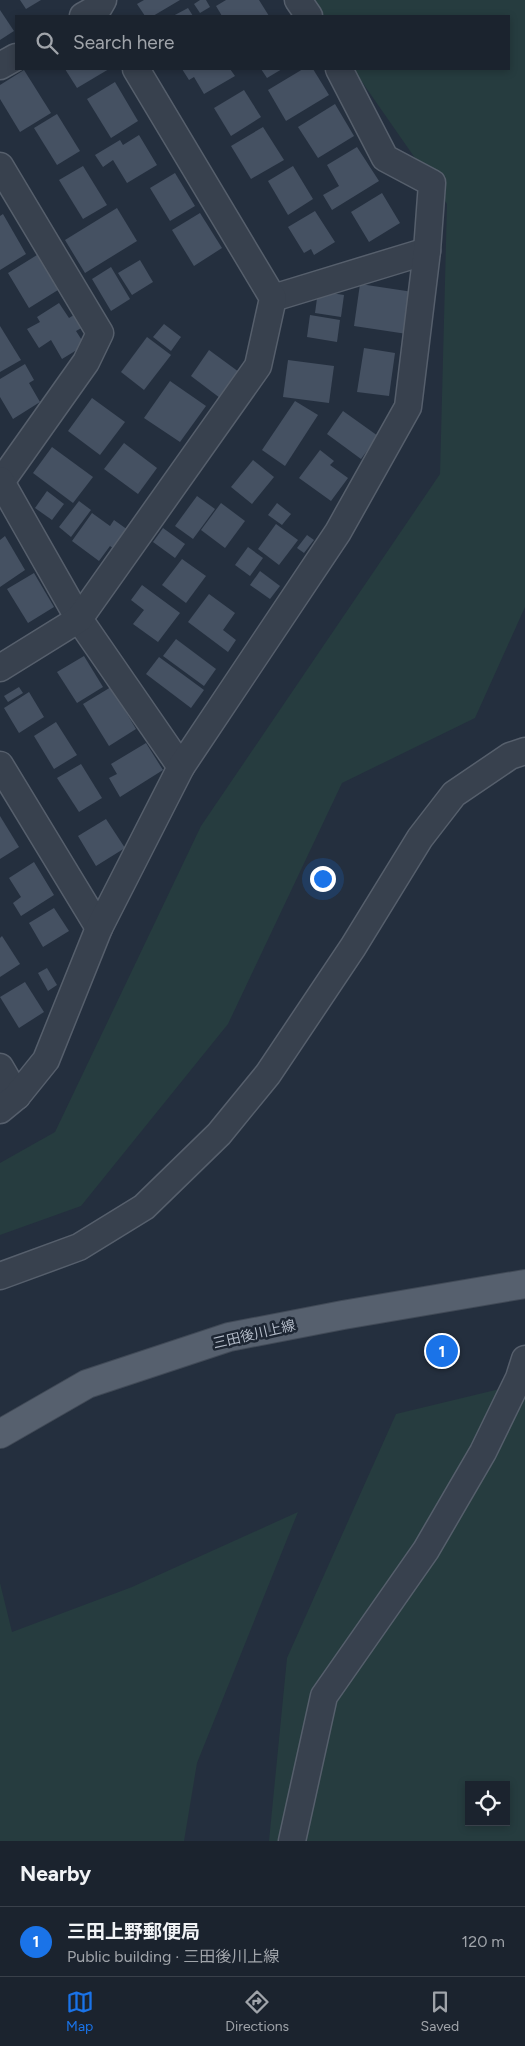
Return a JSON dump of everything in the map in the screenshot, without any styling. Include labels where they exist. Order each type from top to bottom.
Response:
[{"type":"main road","name":"三田後川上線","points":[[0,1434],[88,1384],[229,1337],[343,1315],[525,1284]]},
{"type":"street","points":[[298,0],[307,15]]},
{"type":"street","points":[[0,66],[15,57]]},
{"type":"street","points":[[0,668],[79,619],[258,366],[273,298],[137,70]]},
{"type":"street","points":[[8,1104],[46,1060],[100,928],[181,767],[338,532],[408,406],[427,251],[432,183],[385,158],[340,70]]},
{"type":"street","points":[[0,166],[100,333],[86,362],[1,481],[79,619],[181,767]]},
{"type":"street","points":[[273,298],[427,251]]},
{"type":"street","points":[[0,1276],[79,1247],[144,1207],[219,1134],[268,1074],[353,946],[420,838],[454,794],[510,756],[525,751]]},
{"type":"street","points":[[0,765],[100,928]]},
{"type":"street","points":[[0,1067],[8,1104]]},
{"type":"street","points":[[292,1841],[324,1696],[426,1550],[483,1452],[525,1360]]},
{"type":"green space","points":[[305,0],[525,0],[525,607],[475,718],[342,783],[228,1024],[81,1206],[0,1235],[0,1163],[55,1132],[201,826],[440,474],[447,204],[354,70],[510,70],[510,15],[315,15]]},
{"type":"green space","points":[[525,1383],[525,1841],[269,1841],[287,1658],[396,1414]]},
{"type":"green space","points":[[298,1512],[197,1763],[184,1841],[0,1841],[0,1583],[12,1632],[132,1587]]},
{"type":"building","points":[[20,0],[41,0],[26,9]]},
{"type":"building","points":[[144,0],[180,0],[155,15],[144,15],[137,4]]},
{"type":"building","points":[[200,0],[206,0],[210,7],[200,13],[194,4]]},
{"type":"building","points":[[226,0],[259,0],[268,15],[221,15],[216,6]]},
{"type":"building","points":[[188,8],[192,15],[175,15]]},
{"type":"building","points":[[0,10],[14,31],[0,40]]},
{"type":"building","points":[[24,70],[51,113],[20,132],[0,99],[0,85]]},
{"type":"building","points":[[66,70],[107,70],[77,88]]},
{"type":"building","points":[[183,70],[231,70],[235,76],[204,94],[194,77],[189,80]]},
{"type":"building","points":[[262,70],[280,70],[267,78]]},
{"type":"building","points":[[301,70],[314,70],[329,95],[286,121],[268,90]]},
{"type":"building","points":[[115,82],[138,121],[111,138],[87,99]]},
{"type":"building","points":[[244,90],[261,117],[231,136],[214,108]]},
{"type":"building","points":[[335,104],[354,136],[318,158],[298,127]]},
{"type":"building","points":[[57,114],[80,151],[57,165],[34,128]]},
{"type":"building","points":[[263,127],[284,160],[251,179],[231,146]]},
{"type":"building","points":[[139,135],[157,165],[127,183],[113,160],[103,167],[95,155],[120,140],[123,145]]},
{"type":"building","points":[[357,147],[379,181],[332,210],[323,195],[339,186],[327,165]]},
{"type":"building","points":[[83,166],[107,205],[83,219],[59,180]]},
{"type":"building","points":[[293,166],[313,199],[288,215],[268,181]]},
{"type":"building","points":[[175,173],[195,206],[170,221],[150,188]]},
{"type":"building","points":[[382,193],[400,223],[369,242],[351,212]]},
{"type":"building","points":[[117,208],[137,241],[85,273],[65,240]]},
{"type":"building","points":[[315,211],[335,242],[314,255],[311,249],[304,253],[288,227]]},
{"type":"building","points":[[200,213],[222,248],[194,266],[172,230]]},
{"type":"building","points":[[3,214],[26,254],[0,270],[0,216]]},
{"type":"building","points":[[37,255],[58,290],[29,308],[8,273]]},
{"type":"building","points":[[140,260],[153,282],[132,295],[118,273]]},
{"type":"building","points":[[111,267],[130,299],[111,311],[92,279]]},
{"type":"building","points":[[360,284],[413,292],[407,334],[354,326]]},
{"type":"building","points":[[318,291],[344,295],[341,317],[315,313]]},
{"type":"building","points":[[59,303],[69,318],[77,313],[85,326],[76,331],[85,345],[62,359],[51,340],[39,348],[27,329],[40,322],[37,317]]},
{"type":"building","points":[[310,315],[340,320],[337,342],[307,337]]},
{"type":"building","points":[[164,324],[181,337],[171,351],[153,337]]},
{"type":"building","points":[[0,326],[21,360],[0,372]]},
{"type":"building","points":[[147,337],[171,355],[144,390],[121,372]]},
{"type":"building","points":[[364,348],[395,353],[389,396],[357,392]]},
{"type":"building","points":[[209,350],[239,372],[220,398],[191,376]]},
{"type":"building","points":[[288,360],[334,366],[329,403],[283,397]]},
{"type":"building","points":[[25,364],[34,380],[29,383],[40,402],[13,419],[0,397],[0,379]]},
{"type":"building","points":[[170,381],[206,406],[180,442],[144,418]]},
{"type":"building","points":[[92,398],[125,422],[100,455],[68,431]]},
{"type":"building","points":[[295,401],[318,415],[285,466],[262,450]]},
{"type":"building","points":[[343,411],[378,436],[361,459],[327,434]]},
{"type":"building","points":[[124,443],[157,468],[138,494],[104,469]]},
{"type":"building","points":[[52,447],[93,477],[73,503],[33,473]]},
{"type":"building","points":[[320,450],[334,461],[330,465],[348,478],[331,501],[299,478]]},
{"type":"building","points":[[253,460],[274,477],[252,504],[231,487]]},
{"type":"building","points":[[47,491],[64,504],[52,520],[35,508]]},
{"type":"building","points":[[197,496],[215,509],[193,539],[175,526]]},
{"type":"building","points":[[79,501],[91,510],[71,537],[59,527]]},
{"type":"building","points":[[221,503],[245,521],[225,548],[201,530]]},
{"type":"building","points":[[277,503],[291,514],[282,525],[268,515]]},
{"type":"building","points":[[92,513],[110,526],[114,520],[128,530],[114,549],[110,546],[99,561],[72,541]]},
{"type":"building","points":[[276,524],[298,540],[279,565],[258,549]]},
{"type":"building","points":[[163,528],[185,544],[175,558],[153,542]]},
{"type":"building","points":[[307,535],[314,540],[304,553],[297,548]]},
{"type":"building","points":[[5,536],[25,570],[0,587],[0,540]]},
{"type":"building","points":[[248,547],[263,558],[250,576],[235,565]]},
{"type":"building","points":[[182,559],[206,576],[186,603],[162,585]]},
{"type":"building","points":[[260,571],[280,586],[270,599],[250,585]]},
{"type":"building","points":[[34,573],[54,607],[28,623],[7,589]]},
{"type":"building","points":[[142,585],[180,613],[158,642],[133,624],[144,610],[131,600]]},
{"type":"building","points":[[209,594],[235,613],[223,630],[236,640],[228,652],[188,622]]},
{"type":"building","points":[[176,639],[216,669],[204,686],[163,656]]},
{"type":"building","points":[[84,656],[103,687],[77,703],[57,672]]},
{"type":"building","points":[[159,657],[204,690],[191,708],[146,674]]},
{"type":"building","points":[[19,687],[23,693],[8,702],[4,696]]},
{"type":"building","points":[[111,687],[136,729],[109,746],[83,704]]},
{"type":"building","points":[[29,692],[44,717],[19,733],[4,708]]},
{"type":"building","points":[[56,722],[77,755],[54,769],[34,736]]},
{"type":"building","points":[[146,743],[163,770],[120,797],[109,778],[117,774],[111,764]]},
{"type":"building","points":[[81,764],[102,798],[79,812],[57,778]]},
{"type":"building","points":[[0,816],[19,847],[0,859]]},
{"type":"building","points":[[106,819],[125,848],[96,866],[78,836]]},
{"type":"building","points":[[34,862],[54,895],[21,916],[13,903],[21,897],[9,878]]},
{"type":"building","points":[[54,908],[69,931],[43,947],[29,923]]},
{"type":"building","points":[[2,936],[20,964],[0,977],[0,938]]},
{"type":"building","points":[[47,968],[57,985],[48,991],[38,973]]},
{"type":"building","points":[[25,982],[44,1012],[19,1028],[0,997]]},
{"type":"place","name":"三田上野郵便局","points":[[442,1351]]}]
